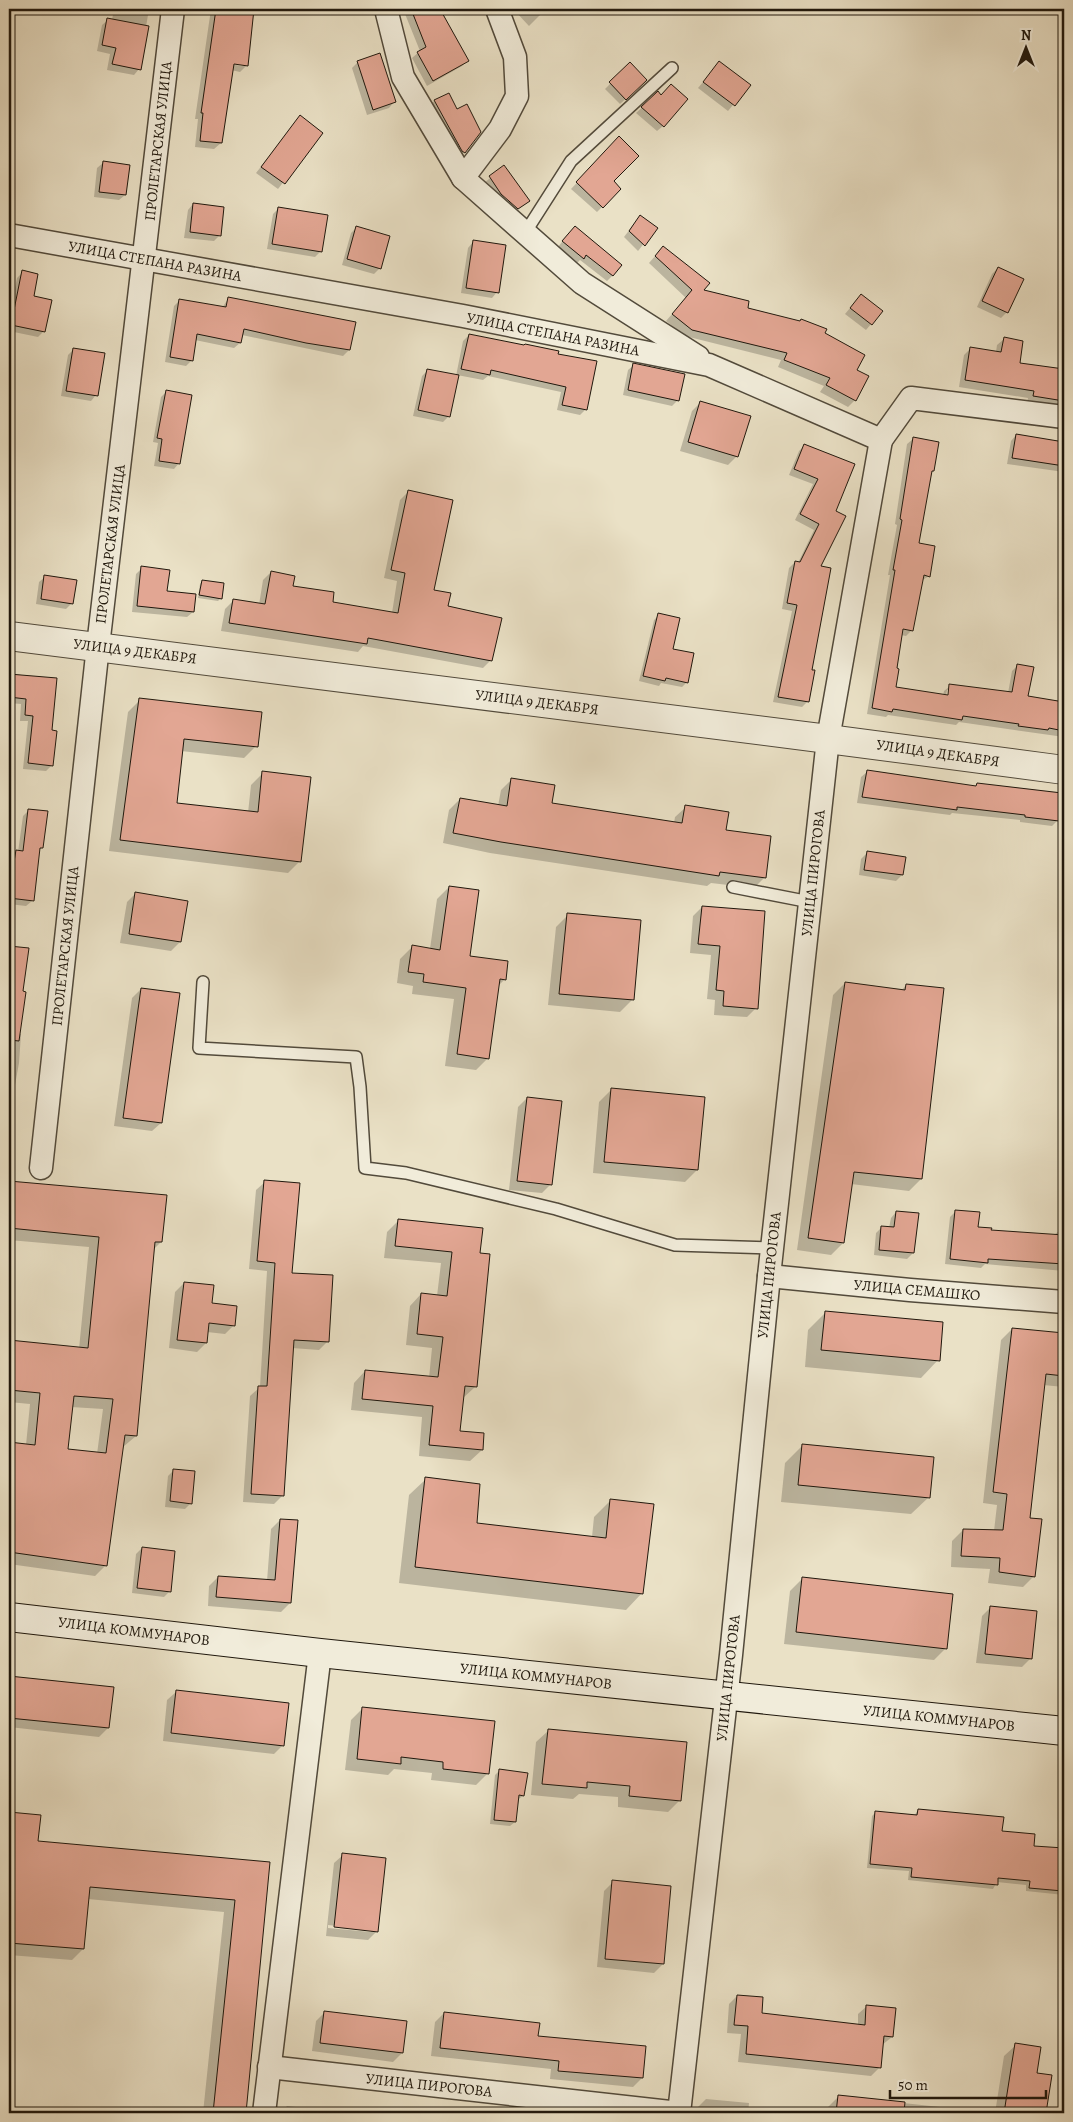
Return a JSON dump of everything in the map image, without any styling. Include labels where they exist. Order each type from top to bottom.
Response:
[{"type":"street","name":"ПРОЛЕТАРСКАЯ УЛИЦА","points":[[40,1168],[98,646],[173,9]]},
{"type":"street","points":[[386,9],[403,77],[463,178],[582,283],[710,365]]},
{"type":"street","points":[[463,178],[500,129],[517,96],[515,57],[497,9]]},
{"type":"street","name":"УЛИЦА СТЕПАНА РАЗИНА","points":[[9,235],[463,316],[710,365],[881,440]]},
{"type":"street","points":[[881,440],[911,398],[1064,417]]},
{"type":"street","name":"УЛИЦА ПИРОГОВА","points":[[269,2067],[679,2113],[726,1696],[769,1276],[828,738],[881,440]]},
{"type":"street","name":"УЛИЦА 9 ДЕКАБРЯ","points":[[9,636],[828,738],[1064,770]]},
{"type":"street","name":"УЛИЦА СЕМАШКО","points":[[769,1276],[910,1290],[1064,1302]]},
{"type":"street","name":"УЛИЦА КОММУНАРОВ","points":[[9,1617],[320,1653],[1064,1731]]},
{"type":"street","points":[[264,2113],[320,1653]]},
{"type":"lane","points":[[526,233],[571,161],[672,68]]},
{"type":"lane","points":[[733,887],[810,902]]},
{"type":"lane","points":[[203,982],[199,1048],[356,1057],[360,1087],[365,1168],[406,1173],[556,1210],[675,1245],[772,1248]]},
{"type":"building","points":[[216,9],[254,9],[248,66],[234,64],[222,143],[200,141],[203,113],[201,113]]},
{"type":"building","points":[[411,9],[440,9],[469,61],[433,81],[417,52],[426,47]]},
{"type":"building","points":[[107,18],[149,26],[141,70],[112,64],[116,48],[102,45]]},
{"type":"building","points":[[380,53],[396,102],[373,110],[357,61]]},
{"type":"building","points":[[719,61],[751,85],[735,106],[703,82]]},
{"type":"building","points":[[630,62],[647,80],[626,100],[609,82]]},
{"type":"building","points":[[671,84],[688,99],[664,127],[641,107],[658,91],[661,95]]},
{"type":"building","points":[[449,93],[457,109],[467,104],[481,132],[465,153],[462,151],[434,100]]},
{"type":"building","points":[[300,115],[323,133],[285,184],[261,167]]},
{"type":"building","points":[[619,136],[639,156],[614,181],[621,189],[603,208],[576,182]]},
{"type":"building","points":[[103,161],[130,165],[126,195],[99,192]]},
{"type":"building","points":[[504,165],[530,201],[518,209],[501,194],[489,176]]},
{"type":"building","points":[[193,203],[224,207],[221,236],[190,232]]},
{"type":"building","points":[[278,207],[328,215],[322,252],[272,244]]},
{"type":"building","points":[[640,215],[658,228],[645,246],[629,231]]},
{"type":"building","points":[[356,226],[390,236],[381,269],[347,259]]},
{"type":"building","points":[[575,226],[622,265],[613,276],[586,255],[584,259],[562,241]]},
{"type":"building","points":[[473,240],[506,245],[499,293],[466,288]]},
{"type":"building","points":[[663,246],[710,283],[704,290],[749,301],[748,308],[800,321],[801,319],[827,329],[825,333],[865,355],[857,370],[869,376],[856,401],[826,385],[830,378],[784,360],[787,353],[692,330],[672,314],[692,290],[655,256]]},
{"type":"building","points":[[998,267],[1024,279],[1008,313],[982,301]]},
{"type":"building","points":[[22,270],[38,274],[34,296],[52,300],[45,332],[11,325]]},
{"type":"building","points":[[861,294],[883,311],[872,325],[850,308]]},
{"type":"building","points":[[228,297],[356,322],[350,350],[306,343],[244,329],[241,343],[197,334],[193,361],[170,357],[179,299],[226,307]]},
{"type":"building","points":[[469,334],[559,351],[558,354],[597,361],[587,410],[562,405],[566,387],[491,370],[490,375],[461,369]]},
{"type":"building","points":[[1004,337],[1023,341],[1020,363],[1064,369],[1064,401],[1033,396],[1034,391],[965,380],[970,347],[1001,352]]},
{"type":"building","points":[[73,348],[105,353],[98,396],[66,391]]},
{"type":"building","points":[[633,363],[685,374],[679,401],[628,390]]},
{"type":"building","points":[[427,369],[459,375],[450,417],[418,410]]},
{"type":"building","points":[[166,390],[192,395],[180,464],[159,461],[162,439],[157,438]]},
{"type":"building","points":[[700,401],[751,416],[738,457],[688,442]]},
{"type":"building","points":[[1016,434],[1064,442],[1064,466],[1012,458]]},
{"type":"building","points":[[913,437],[939,442],[919,543],[935,546],[930,577],[924,575],[913,631],[903,629],[896,687],[948,695],[949,684],[1012,692],[1017,664],[1034,667],[1028,696],[1064,702],[1064,731],[1018,726],[1019,724],[963,716],[962,720],[893,709],[892,712],[872,708],[895,570],[893,570]]},
{"type":"building","points":[[804,444],[855,464],[836,511],[846,516],[821,566],[831,568],[812,670],[815,670],[809,702],[778,697],[797,605],[787,603],[795,561],[800,562],[819,524],[800,514],[818,479],[794,469]]},
{"type":"building","points":[[408,490],[453,500],[434,590],[451,593],[448,606],[502,618],[492,661],[368,638],[367,644],[229,623],[233,599],[265,604],[271,571],[295,576],[293,586],[334,592],[333,602],[398,613],[405,573],[391,570]]},
{"type":"building","points":[[141,566],[170,570],[167,591],[196,594],[194,612],[137,606]]},
{"type":"building","points":[[44,575],[77,580],[73,604],[41,599]]},
{"type":"building","points":[[202,580],[224,583],[222,599],[199,595]]},
{"type":"building","points":[[658,613],[680,618],[673,649],[694,653],[688,683],[666,678],[665,681],[643,676]]},
{"type":"building","points":[[9,674],[57,678],[52,730],[57,731],[53,766],[28,763],[33,716],[25,715],[26,699],[9,697]]},
{"type":"building","points":[[139,698],[262,712],[258,747],[184,739],[177,803],[258,812],[262,771],[311,777],[301,862],[120,840]]},
{"type":"building","points":[[867,770],[976,786],[977,783],[1062,793],[1059,821],[1025,817],[1025,815],[957,807],[957,810],[862,797]]},
{"type":"building","points":[[511,778],[555,785],[552,803],[682,823],[685,805],[729,812],[726,830],[771,836],[766,878],[720,872],[719,876],[453,833],[460,798],[507,806]]},
{"type":"building","points":[[28,809],[48,811],[43,848],[40,848],[34,901],[9,898],[9,861],[14,862],[16,850],[23,851]]},
{"type":"building","points":[[867,851],[906,857],[903,875],[864,870]]},
{"type":"building","points":[[449,886],[479,890],[470,956],[508,961],[506,980],[500,979],[489,1059],[457,1054],[466,988],[423,982],[424,974],[408,972],[412,945],[440,950]]},
{"type":"building","points":[[135,892],[188,901],[181,942],[129,934]]},
{"type":"building","points":[[702,906],[765,911],[758,1009],[723,1006],[724,991],[716,990],[720,946],[698,944]]},
{"type":"building","points":[[567,913],[641,920],[634,1000],[559,994]]},
{"type":"building","points":[[9,946],[29,948],[23,991],[26,992],[19,1041],[9,1040]]},
{"type":"building","points":[[845,982],[905,990],[906,984],[944,988],[922,1179],[854,1172],[844,1243],[808,1238]]},
{"type":"building","points":[[141,988],[180,993],[162,1123],[123,1118]]},
{"type":"building","points":[[611,1088],[705,1097],[698,1170],[604,1162]]},
{"type":"building","points":[[527,1097],[562,1101],[552,1185],[517,1181]]},
{"type":"building","points":[[264,1180],[300,1183],[292,1273],[333,1275],[329,1342],[294,1340],[284,1496],[251,1494],[258,1386],[267,1386],[275,1263],[257,1261]]},
{"type":"building","points":[[9,1181],[167,1195],[162,1242],[155,1242],[137,1436],[125,1435],[107,1566],[9,1552],[9,1442],[35,1445],[40,1393],[9,1390],[9,1340],[88,1348],[99,1237],[9,1228]],"holes":[[[74,1396],[113,1399],[106,1453],[68,1449]]]},
{"type":"building","points":[[955,1210],[980,1212],[978,1227],[992,1228],[991,1230],[1064,1235],[1064,1264],[988,1259],[988,1263],[950,1259]]},
{"type":"building","points":[[896,1211],[919,1213],[914,1253],[879,1250],[881,1226],[894,1227]]},
{"type":"building","points":[[398,1219],[483,1228],[480,1253],[490,1254],[477,1387],[465,1386],[460,1431],[484,1433],[483,1450],[429,1445],[433,1406],[362,1399],[365,1370],[438,1377],[443,1337],[417,1334],[421,1293],[447,1296],[452,1252],[395,1246]]},
{"type":"building","points":[[184,1282],[214,1285],[212,1303],[237,1306],[235,1326],[209,1323],[207,1343],[177,1340]]},
{"type":"building","points":[[825,1311],[943,1322],[940,1361],[821,1350]]},
{"type":"building","points":[[1012,1328],[1064,1333],[1064,1376],[1046,1374],[1030,1518],[1042,1519],[1035,1577],[999,1572],[1000,1558],[961,1556],[963,1529],[1003,1530],[1007,1494],[993,1492]]},
{"type":"building","points":[[802,1444],[934,1457],[930,1498],[798,1485]]},
{"type":"building","points":[[173,1469],[195,1471],[192,1504],[170,1501]]},
{"type":"building","points":[[425,1477],[480,1484],[477,1523],[606,1538],[610,1499],[654,1504],[643,1594],[415,1567]]},
{"type":"building","points":[[280,1519],[298,1520],[291,1603],[216,1597],[218,1576],[275,1580]]},
{"type":"building","points":[[142,1547],[175,1551],[171,1592],[137,1588]]},
{"type":"building","points":[[802,1577],[953,1594],[947,1649],[796,1632]]},
{"type":"building","points":[[990,1606],[1037,1611],[1032,1659],[985,1654]]},
{"type":"building","points":[[9,1676],[114,1687],[109,1728],[9,1718]]},
{"type":"building","points":[[176,1690],[289,1703],[284,1746],[171,1733]]},
{"type":"building","points":[[362,1707],[495,1721],[489,1774],[443,1769],[443,1762],[401,1757],[401,1764],[357,1759]]},
{"type":"building","points":[[548,1729],[687,1742],[681,1801],[629,1796],[630,1786],[587,1782],[587,1788],[542,1784]]},
{"type":"building","points":[[499,1769],[528,1773],[524,1796],[519,1795],[516,1822],[494,1820]]},
{"type":"building","points":[[918,1809],[1004,1817],[1002,1831],[1035,1834],[1034,1846],[1064,1848],[1063,1891],[1029,1888],[1030,1881],[998,1878],[998,1885],[911,1877],[912,1868],[870,1864],[875,1811],[917,1815]]},
{"type":"building","points":[[9,1812],[41,1815],[38,1841],[270,1862],[246,2113],[213,2113],[235,1900],[90,1887],[84,1949],[9,1943]]},
{"type":"building","points":[[342,1853],[386,1858],[378,1932],[334,1927]]},
{"type":"building","points":[[612,1880],[671,1886],[664,1964],[605,1959]]},
{"type":"building","points":[[737,1995],[763,1997],[762,2013],[865,2025],[866,2005],[896,2008],[893,2037],[884,2036],[881,2068],[746,2054],[748,2026],[734,2025]]},
{"type":"building","points":[[324,2011],[407,2021],[403,2053],[320,2043]]},
{"type":"building","points":[[444,2012],[540,2023],[538,2036],[646,2046],[643,2078],[558,2071],[559,2061],[440,2048]]},
{"type":"building","points":[[1015,2043],[1041,2047],[1037,2073],[1052,2075],[1046,2113],[1004,2113]]},
{"type":"building","points":[[838,2095],[905,2102],[904,2113],[836,2113]]}]
